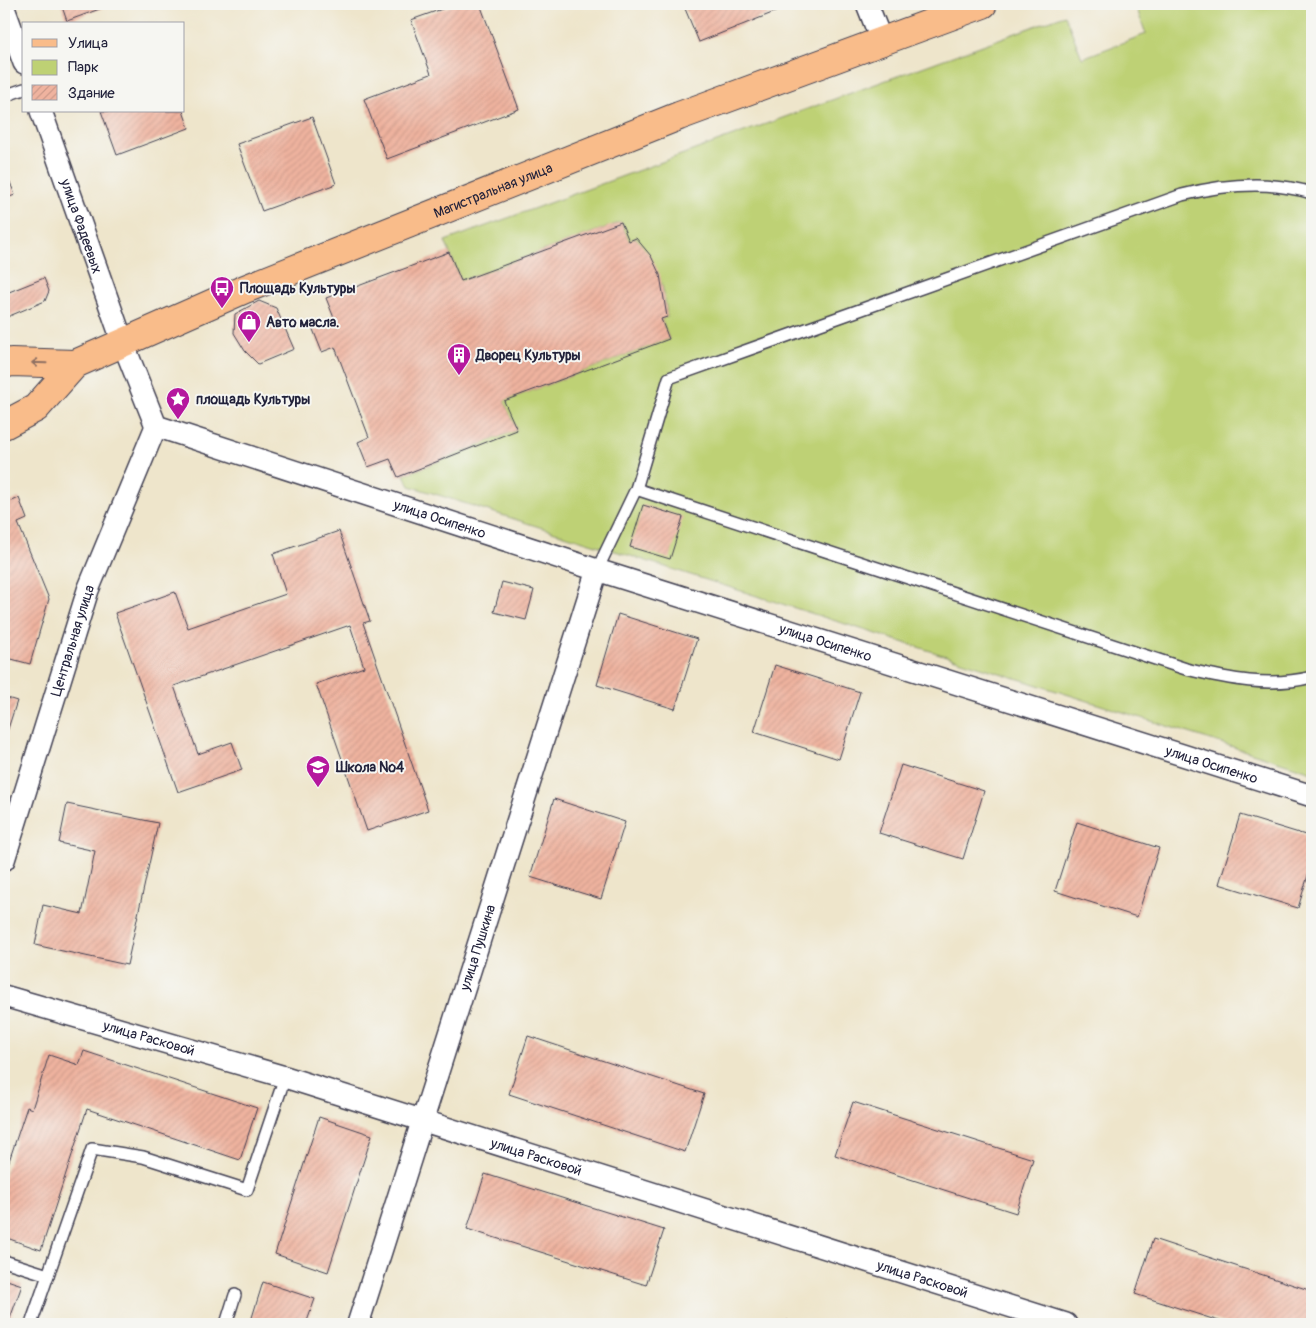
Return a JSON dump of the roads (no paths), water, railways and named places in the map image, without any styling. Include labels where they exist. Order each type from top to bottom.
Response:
[{"type":"main road","name":"Магистральная улица","points":[[4,364],[11,362],[75,364],[245,289],[679,116],[983,4]]},
{"type":"main road","points":[[4,425],[36,408],[75,364]]},
{"type":"street","points":[[866,4],[882,42]]},
{"type":"street","points":[[4,8],[22,57]]},
{"type":"street","name":"улица Фадеевых","points":[[41,112],[123,343]]},
{"type":"street","points":[[123,343],[156,426]]},
{"type":"street","name":"улица Осипенко","points":[[156,426],[597,570],[1312,796]]},
{"type":"street","name":"Центральная улица","points":[[4,860],[88,590],[156,426]]},
{"type":"street","name":"улица Пушкина","points":[[358,1324],[597,570]]},
{"type":"street","name":"улица Расковой","points":[[4,996],[285,1078],[1066,1324]]},
{"type":"lane","points":[[4,96],[22,90]]},
{"type":"lane","points":[[597,570],[636,489],[669,378],[1182,195],[1218,186],[1256,185],[1294,188],[1312,193]]},
{"type":"lane","points":[[636,489],[1186,669],[1225,679],[1265,682],[1312,677]]},
{"type":"lane","points":[[31,1324],[92,1149],[143,1157],[247,1190],[285,1078]]},
{"type":"lane","points":[[4,1261],[48,1275]]},
{"type":"lane","points":[[226,1324],[236,1296]]},
{"type":"place","name":"Площадь Культуры","points":[[222,309]]},
{"type":"place","name":"Авто масла.","points":[[249,343]]},
{"type":"place","name":"Дворец Культуры","points":[[459,376]]},
{"type":"place","name":"площадь Культуры","points":[[178,420]]},
{"type":"place","name":"Школа №4","points":[[318,788]]}]
